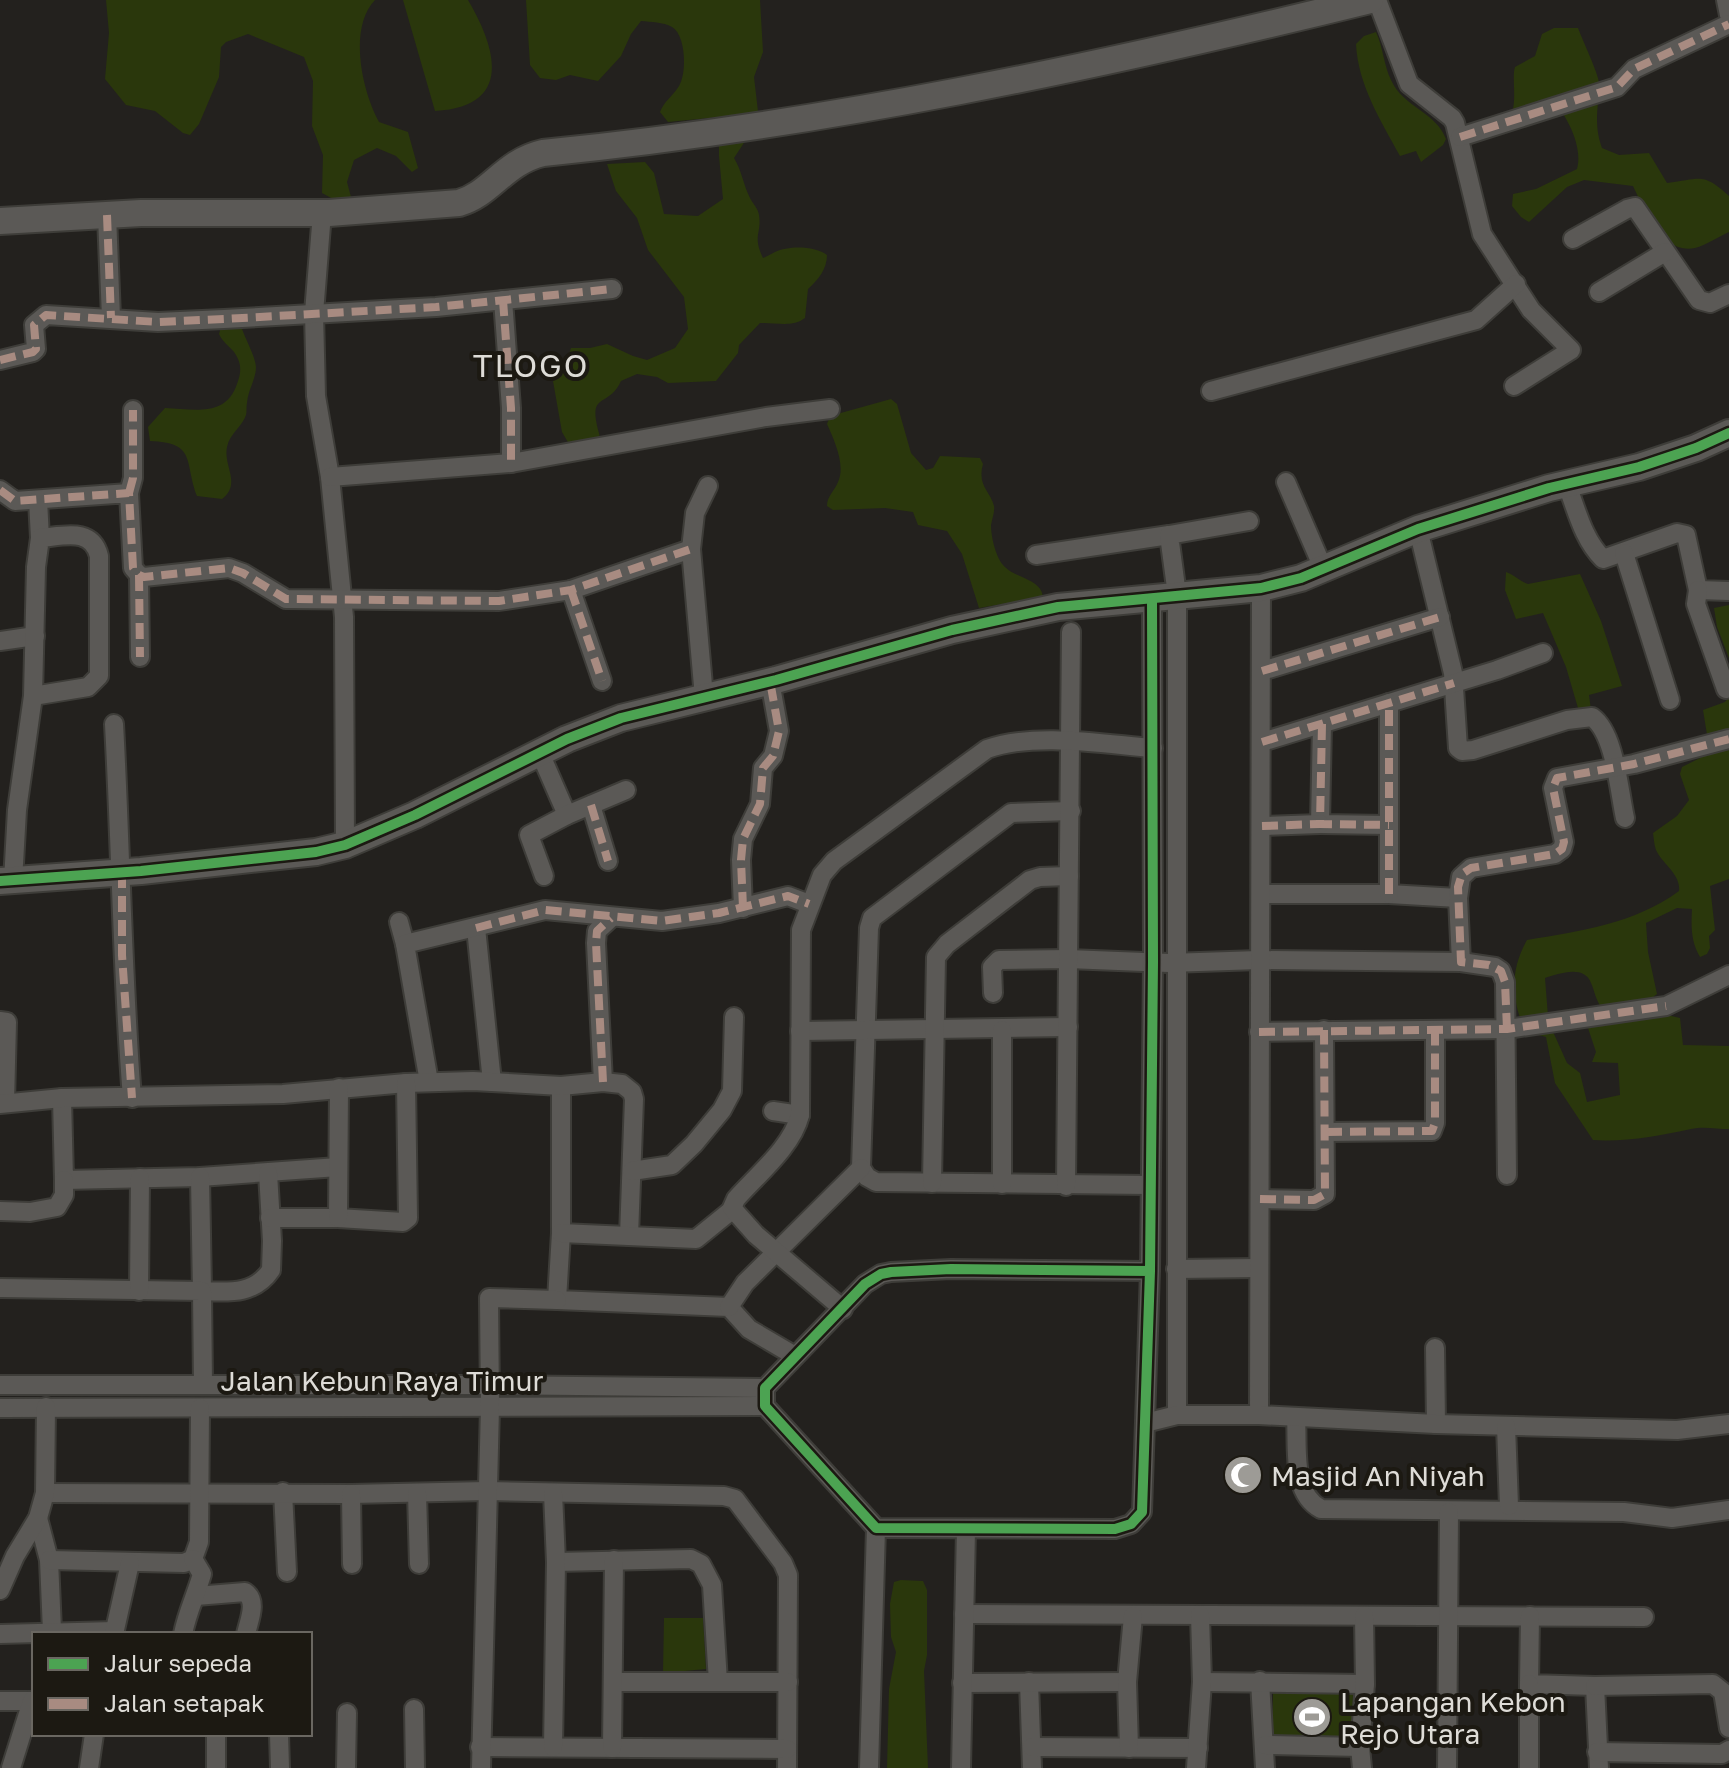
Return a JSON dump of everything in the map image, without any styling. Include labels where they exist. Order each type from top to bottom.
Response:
[{"type":"street","points":[[0,221],[107,215],[322,213],[459,203],[474,197],[514,164],[543,153],[716,132],[896,104],[1133,57],[1370,0]]},
{"type":"street","points":[[1377,0],[1409,84],[1452,118],[1460,137],[1482,234],[1539,321],[1571,350],[1514,386]]},
{"type":"street","points":[[1726,0],[1729,15]]},
{"type":"street","points":[[1460,137],[1617,87],[1634,69],[1729,24]]},
{"type":"street","points":[[1573,239],[1635,207],[1699,300],[1710,303],[1729,294]]},
{"type":"street","points":[[322,213],[314,313],[316,396],[330,477],[342,598],[345,845]]},
{"type":"street","points":[[107,215],[111,318]]},
{"type":"street","points":[[1599,292],[1665,252]]},
{"type":"street","points":[[1211,391],[1476,320],[1516,284]]},
{"type":"street","points":[[0,360],[33,352],[36,349],[34,325],[46,315],[158,322],[436,307],[612,289]]},
{"type":"street","points":[[503,300],[511,408],[511,463]]},
{"type":"street","points":[[330,477],[511,463],[766,417],[830,409]]},
{"type":"street","points":[[133,410],[133,478],[129,493],[133,568],[139,575],[140,657]]},
{"type":"street","points":[[38,500],[40,538],[36,567],[33,696],[7,881],[294,855],[345,845],[621,718],[770,681],[967,626],[1058,607],[1261,588],[1289,582],[1418,529],[1639,467],[1729,433]]},
{"type":"street","points":[[1286,482],[1323,568]]},
{"type":"street","points":[[1567,485],[1594,550],[1603,559],[1677,533],[1686,535],[1698,590],[1696,604],[1726,689]]},
{"type":"street","points":[[704,697],[691,549],[695,513],[708,486]]},
{"type":"street","points":[[0,490],[15,501],[129,493]]},
{"type":"street","points":[[1036,555],[1249,521]]},
{"type":"street","points":[[1418,529],[1454,683],[1456,745],[1459,750],[1473,750],[1586,716],[1599,722],[1617,765],[1617,784],[1625,818]]},
{"type":"street","points":[[33,696],[88,687],[99,676],[101,656],[97,548],[89,537],[83,535],[40,538]]},
{"type":"street","points":[[876,1528],[1115,1529],[1131,1524],[1140,1516],[1143,1507],[1150,1271],[1153,748],[1169,535]]},
{"type":"street","points":[[139,575],[229,568],[286,599],[466,602],[528,598],[571,590],[691,549]]},
{"type":"street","points":[[1624,553],[1670,700]]},
{"type":"street","points":[[1259,1415],[1261,588]]},
{"type":"street","points":[[571,590],[602,681]]},
{"type":"street","points":[[1698,590],[1729,591]]},
{"type":"street","points":[[1164,597],[1178,963],[1177,1415]]},
{"type":"street","points":[[1262,671],[1440,617]]},
{"type":"street","points":[[1066,1186],[1071,632]]},
{"type":"street","points":[[0,641],[35,636]]},
{"type":"street","points":[[1262,742],[1543,653]]},
{"type":"street","points":[[743,908],[743,839],[760,804],[763,768],[773,756],[779,731],[770,681]]},
{"type":"street","points":[[1389,703],[1389,894]]},
{"type":"street","points":[[114,724],[122,872],[122,955],[132,1098]]},
{"type":"street","points":[[1320,824],[1322,724]]},
{"type":"street","points":[[1461,962],[1458,898],[1462,874],[1471,868],[1555,854],[1562,849],[1564,842],[1553,788],[1555,779],[1634,764],[1729,739]]},
{"type":"street","points":[[561,1233],[696,1239],[733,1209],[736,1199],[794,1133],[800,1115],[801,930],[822,875],[834,861],[987,749],[1008,743],[1072,742],[1153,748]]},
{"type":"street","points":[[540,753],[567,815]]},
{"type":"street","points":[[544,876],[529,835],[626,790]]},
{"type":"street","points":[[591,805],[608,861]]},
{"type":"street","points":[[1071,811],[1011,813],[876,914],[869,928],[861,1168],[867,1177],[876,1182],[1149,1185]]},
{"type":"street","points":[[1262,826],[1389,825]]},
{"type":"street","points":[[932,1183],[935,963],[939,952],[1030,880],[1069,876]]},
{"type":"street","points":[[1262,894],[1389,894],[1458,898]]},
{"type":"street","points":[[405,944],[545,910],[662,921],[743,908],[788,896],[809,904]]},
{"type":"street","points":[[603,1082],[596,943],[597,931],[611,918]]},
{"type":"street","points":[[399,922],[429,1082]]},
{"type":"street","points":[[476,928],[492,1082]]},
{"type":"street","points":[[993,993],[994,963],[1068,959],[1178,963],[1259,960],[1461,962],[1489,965],[1501,971],[1505,982],[1507,1175]]},
{"type":"street","points":[[1259,1032],[1507,1029],[1666,1006],[1729,975]]},
{"type":"street","points":[[632,1171],[672,1165],[722,1110],[732,1091],[734,1017]]},
{"type":"street","points":[[0,1021],[7,1022],[2,1103],[62,1098],[283,1094],[429,1082],[561,1086],[603,1082],[626,1085],[632,1092],[629,1236]]},
{"type":"street","points":[[800,1031],[1068,1027]]},
{"type":"street","points":[[1002,1030],[1002,1184]]},
{"type":"street","points":[[1260,1199],[1314,1200],[1326,1191],[1324,1030]]},
{"type":"street","points":[[1326,1132],[1432,1131],[1435,1123],[1435,1031]]},
{"type":"street","points":[[270,1218],[403,1222],[408,1218],[406,1083]]},
{"type":"street","points":[[557,1300],[561,1233],[561,1086]]},
{"type":"street","points":[[338,1218],[339,1088]]},
{"type":"street","points":[[0,1211],[30,1212],[57,1207],[64,1195],[62,1098]]},
{"type":"street","points":[[773,1111],[800,1115]]},
{"type":"street","points":[[64,1180],[200,1177],[338,1167]]},
{"type":"street","points":[[729,1307],[745,1283],[861,1168]]},
{"type":"street","points":[[0,1288],[246,1290],[264,1281],[273,1263],[268,1173]]},
{"type":"street","points":[[200,1177],[203,1384]]},
{"type":"street","points":[[139,1291],[140,1178]]},
{"type":"street","points":[[733,1209],[756,1235],[843,1309]]},
{"type":"street","points":[[1176,1269],[1258,1268]]},
{"type":"street","points":[[869,1768],[876,1528],[765,1397],[795,1356],[865,1284],[881,1274],[951,1269],[1150,1271]]},
{"type":"street","points":[[481,1768],[490,1407],[489,1298],[729,1307],[749,1329],[795,1356]]},
{"type":"street","points":[[1435,1348],[1436,1424]]},
{"type":"street","name":"Jalan Kebun Raya Timur","points":[[0,1385],[489,1385],[765,1397]]},
{"type":"street","name":"Jalan Kebun Raya Timur","points":[[0,1408],[490,1407],[765,1397]]},
{"type":"street","points":[[0,1590],[15,1556],[38,1518],[45,1493],[46,1407]]},
{"type":"street","points":[[49,1560],[184,1563],[193,1559],[199,1542],[200,1408]]},
{"type":"street","points":[[1145,1423],[1177,1415],[1259,1415],[1436,1424],[1677,1430],[1729,1424]]},
{"type":"street","points":[[1296,1418],[1300,1481],[1305,1495],[1314,1506],[1329,1511],[1624,1512],[1672,1518],[1729,1510]]},
{"type":"street","points":[[1506,1426],[1509,1506]]},
{"type":"street","points":[[45,1493],[487,1491],[724,1496],[735,1499],[786,1569],[787,1768]]},
{"type":"street","points":[[283,1492],[287,1572]]},
{"type":"street","points":[[417,1493],[419,1564]]},
{"type":"street","points":[[553,1493],[556,1562],[553,1747]]},
{"type":"street","points":[[351,1494],[352,1564]]},
{"type":"street","points":[[1447,1768],[1449,1512]]},
{"type":"street","points":[[38,1518],[49,1560],[52,1631]]},
{"type":"street","points":[[961,1768],[966,1529]]},
{"type":"street","points":[[183,1632],[187,1612],[196,1596],[202,1574],[193,1559]]},
{"type":"street","points":[[556,1562],[691,1559],[701,1564],[712,1585],[718,1682]]},
{"type":"street","points":[[612,1748],[614,1560]]},
{"type":"street","points":[[35,1632],[114,1632],[130,1563]]},
{"type":"street","points":[[196,1596],[249,1594],[253,1603],[246,1632]]},
{"type":"street","points":[[964,1614],[1644,1617]]},
{"type":"street","points":[[1196,1768],[1202,1682],[1200,1615]]},
{"type":"street","points":[[1129,1748],[1127,1682],[1133,1616]]},
{"type":"street","points":[[1362,1768],[1364,1616]]},
{"type":"street","points":[[1529,1768],[1530,1616]]},
{"type":"street","points":[[0,1634],[32,1632]]},
{"type":"street","points":[[1260,1681],[1265,1768]]},
{"type":"street","points":[[613,1682],[788,1682]]},
{"type":"street","points":[[1029,1682],[1032,1768]]},
{"type":"street","points":[[962,1683],[1127,1682]]},
{"type":"street","points":[[1202,1682],[1365,1684]]},
{"type":"street","points":[[1529,1684],[1713,1684],[1723,1692],[1729,1728]]},
{"type":"street","points":[[1595,1686],[1598,1760],[1722,1754],[1729,1750]]},
{"type":"street","points":[[0,1701],[32,1701]]},
{"type":"street","points":[[11,1768],[32,1704]]},
{"type":"street","points":[[414,1709],[415,1768]]},
{"type":"street","points":[[346,1768],[347,1713]]},
{"type":"street","points":[[89,1768],[94,1736]]},
{"type":"street","points":[[216,1736],[216,1768]]},
{"type":"street","points":[[279,1736],[280,1768]]},
{"type":"street","points":[[1265,1745],[1360,1747]]},
{"type":"street","points":[[480,1747],[787,1749]]},
{"type":"street","points":[[1032,1747],[1198,1748]]},
{"type":"green space","points":[[106,0],[375,0],[367,12],[360,43],[367,94],[379,122],[408,132],[418,168],[412,172],[396,156],[377,148],[354,160],[347,182],[351,197],[335,200],[322,193],[323,155],[312,126],[313,81],[304,57],[248,34],[221,47],[219,77],[199,124],[190,135],[155,111],[126,105],[105,79],[109,33]]},
{"type":"green space","points":[[403,0],[468,0],[486,37],[491,56],[492,72],[487,87],[477,99],[460,107],[435,111]]},
{"type":"green space","points":[[526,0],[760,0],[763,52],[754,77],[759,120],[734,158],[758,213],[758,244],[763,258],[795,248],[809,248],[827,255],[821,274],[808,289],[805,318],[789,324],[760,323],[739,345],[738,353],[716,381],[668,383],[657,377],[637,374],[621,381],[610,396],[597,406],[595,413],[601,440],[569,444],[562,432],[553,381],[562,376],[571,348],[607,344],[647,360],[675,348],[688,329],[684,297],[648,250],[637,218],[616,191],[607,164],[645,162],[654,173],[664,214],[698,216],[723,199],[719,117],[668,122],[660,112],[682,80],[684,64],[677,31],[661,23],[641,21],[621,56],[598,81],[570,75],[556,80],[540,78],[530,65]]},
{"type":"green space","points":[[1554,28],[1578,28],[1593,65],[1599,83],[1597,123],[1602,148],[1619,155],[1649,153],[1667,183],[1701,179],[1713,183],[1729,196],[1729,232],[1699,247],[1683,248],[1664,238],[1633,186],[1584,180],[1567,187],[1529,222],[1521,217],[1512,206],[1513,194],[1536,189],[1577,169],[1576,143],[1555,102],[1513,109],[1515,67],[1535,56],[1542,34]]},
{"type":"green space","points":[[1376,32],[1396,89],[1435,122],[1446,139],[1421,162],[1416,151],[1400,156],[1378,116],[1361,74],[1356,44],[1364,36]]},
{"type":"green space","points":[[241,326],[256,367],[246,415],[227,447],[231,487],[222,499],[197,496],[182,450],[150,441],[148,427],[165,408],[207,409],[217,407],[232,395],[240,366],[236,355],[219,334],[221,327]]},
{"type":"green space","points":[[891,399],[897,404],[911,453],[926,470],[933,468],[940,456],[980,458],[983,483],[994,506],[991,530],[999,559],[1010,571],[1038,586],[1043,597],[979,608],[962,554],[947,531],[918,525],[913,512],[885,508],[833,510],[827,506],[841,468],[827,424],[830,416]]},
{"type":"green space","points":[[1506,572],[1528,584],[1580,574],[1601,621],[1622,686],[1589,695],[1591,710],[1578,708],[1566,667],[1543,613],[1516,619],[1505,590]]},
{"type":"green space","points":[[1729,605],[1729,658],[1717,627],[1714,608]]},
{"type":"green space","points":[[1729,697],[1729,879],[1710,886],[1715,930],[1709,936],[1707,954],[1700,957],[1695,946],[1692,909],[1677,908],[1646,923],[1648,952],[1657,994],[1652,998],[1601,1007],[1588,977],[1583,974],[1570,972],[1545,978],[1549,1029],[1567,1063],[1580,1073],[1587,1102],[1620,1095],[1618,1063],[1592,1062],[1596,1052],[1588,1028],[1667,1015],[1680,1018],[1683,1045],[1729,1046],[1729,1129],[1700,1128],[1642,1138],[1593,1140],[1555,1083],[1546,1037],[1525,1031],[1517,1008],[1514,985],[1521,951],[1527,940],[1625,919],[1679,891],[1675,875],[1657,852],[1653,833],[1677,816],[1689,800],[1680,774],[1682,767],[1710,753],[1703,710],[1725,702]]},
{"type":"green space","points":[[923,1581],[927,1590],[927,1655],[924,1671],[928,1768],[887,1768],[889,1689],[896,1652],[891,1637],[890,1604],[894,1582]]},
{"type":"green space","points":[[664,1618],[703,1618],[706,1669],[663,1673]]},
{"type":"green space","name":"Lapangan Kebon Rejo Utara","points":[[1353,1690],[1352,1742],[1272,1742],[1273,1692]]},
{"type":"marked path","points":[[1460,137],[1617,87],[1634,69],[1729,24]]},
{"type":"marked path","points":[[107,215],[111,318]]},
{"type":"marked path","points":[[0,360],[33,352],[36,349],[34,325],[46,315],[158,322],[224,319],[436,307],[612,289]]},
{"type":"marked path","points":[[503,300],[511,408],[511,463]]},
{"type":"marked path","points":[[129,493],[133,478],[133,410]]},
{"type":"marked path","points":[[0,490],[15,501],[129,493],[133,568],[139,575],[229,568],[286,599],[499,601],[571,590],[691,549]]},
{"type":"marked path","points":[[139,575],[140,657]]},
{"type":"marked path","points":[[571,590],[602,681]]},
{"type":"marked path","points":[[1262,671],[1440,617]]},
{"type":"marked path","points":[[743,908],[743,839],[760,804],[763,768],[773,756],[779,731],[770,681]]},
{"type":"marked path","points":[[1262,742],[1454,683]]},
{"type":"marked path","points":[[1389,703],[1389,894]]},
{"type":"marked path","points":[[1322,724],[1320,824],[1389,825]]},
{"type":"marked path","points":[[1507,1029],[1505,982],[1501,971],[1489,965],[1461,962],[1458,887],[1462,874],[1471,868],[1555,854],[1562,849],[1564,842],[1553,788],[1557,778],[1634,764],[1729,739]]},
{"type":"marked path","points":[[591,805],[608,861]]},
{"type":"marked path","points":[[1262,826],[1320,824]]},
{"type":"marked path","points":[[122,872],[122,955],[132,1098]]},
{"type":"marked path","points":[[476,928],[545,910],[662,921],[719,913],[788,896],[809,904]]},
{"type":"marked path","points":[[603,1082],[596,943],[597,931],[611,918]]},
{"type":"marked path","points":[[1259,1032],[1507,1029],[1666,1006]]},
{"type":"marked path","points":[[1260,1199],[1314,1200],[1325,1194],[1324,1030]]},
{"type":"marked path","points":[[1326,1132],[1432,1131],[1435,1123],[1435,1031]]},
{"type":"cycle path","points":[[0,881],[141,871],[316,852],[345,845],[415,815],[567,739],[621,718],[776,680],[952,630],[1058,607],[1261,588],[1301,578],[1418,529],[1549,488],[1639,467],[1729,433]]},
{"type":"cycle path","points":[[1150,1271],[951,1269],[881,1274],[865,1284],[765,1388],[765,1406],[876,1528],[1115,1529],[1131,1524],[1142,1512],[1150,1271],[1152,599]]},
{"type":"place","name":"Masjid An Niyah","points":[[1243,1475]]},
{"type":"place","name":"Lapangan Kebon Rejo Utara","points":[[1312,1717]]},
{"type":"district","name":"TLOGO","points":[[531,365]]}]
